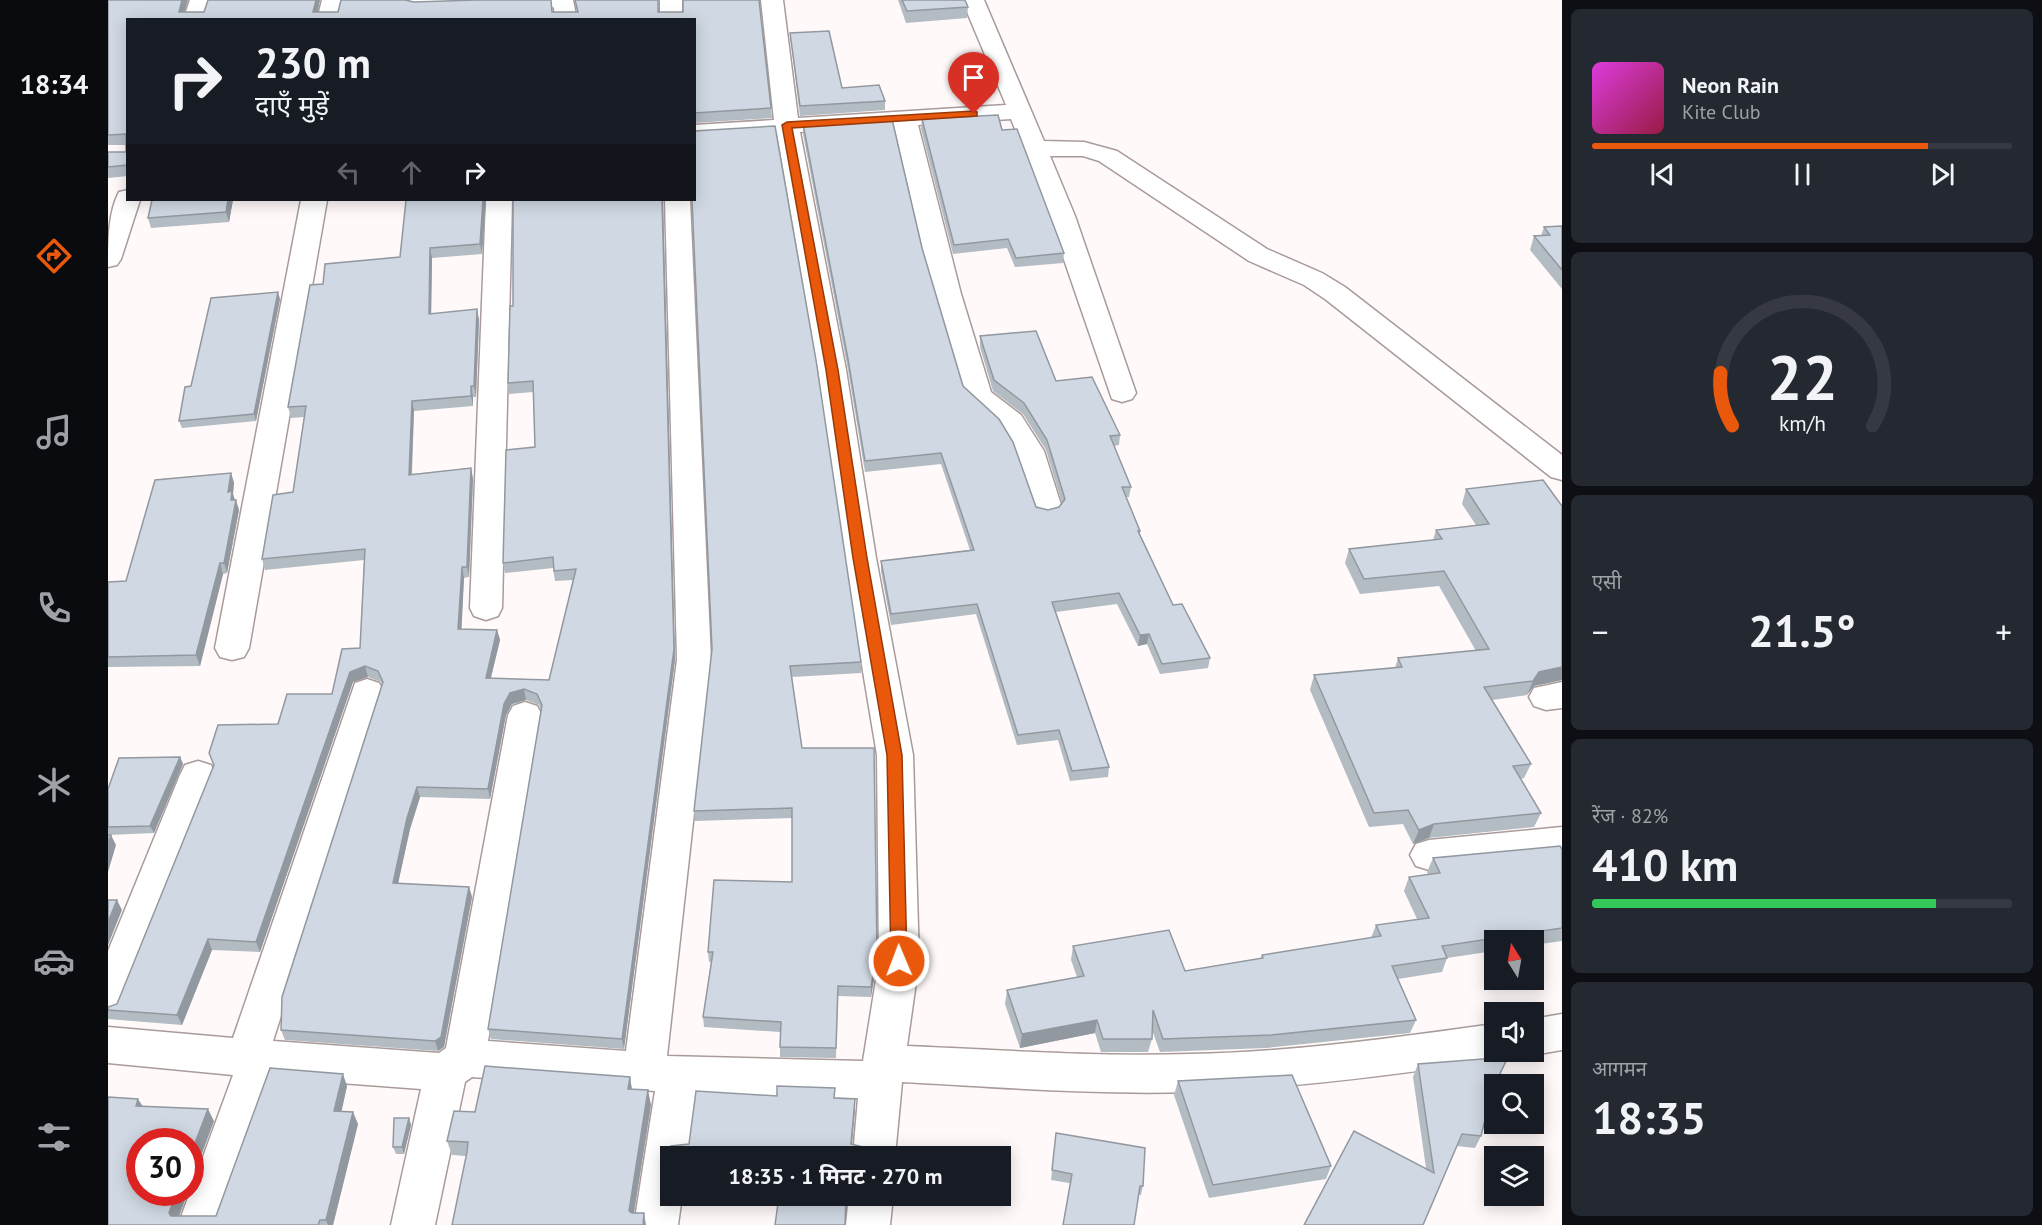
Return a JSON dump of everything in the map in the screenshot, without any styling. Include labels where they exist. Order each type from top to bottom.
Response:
[{"type":"street","points":[[195,18],[201,0]]},
{"type":"street","points":[[328,18],[333,0]]},
{"type":"street","points":[[411,0],[453,12],[516,0]]},
{"type":"street","points":[[553,0],[565,5],[566,18]]},
{"type":"street","points":[[671,0],[671,18]]},
{"type":"street","points":[[772,0],[787,125],[834,381],[860,558],[895,755],[899,961],[882,1071],[875,1146]]},
{"type":"street","points":[[973,0],[1062,216],[1122,393]]},
{"type":"street","points":[[696,132],[1020,111]]},
{"type":"street","points":[[904,118],[947,294],[978,396],[1011,422],[1029,451],[1046,508]]},
{"type":"street","points":[[1035,148],[1084,149],[1108,156],[1258,255],[1328,288],[1562,470]]},
{"type":"street","points":[[108,260],[127,201]]},
{"type":"street","points":[[232,648],[314,201]]},
{"type":"street","points":[[486,608],[499,201]]},
{"type":"street","points":[[656,1225],[661,1074],[694,660],[677,201]]},
{"type":"street","points":[[200,1225],[252,1085],[253,1059],[367,692]]},
{"type":"street","points":[[412,1225],[455,1065],[525,715]]},
{"type":"street","points":[[108,1000],[198,775]]},
{"type":"street","points":[[1430,855],[1562,842]]},
{"type":"street","points":[[1544,1034],[1562,1032]]},
{"type":"street","points":[[108,1045],[253,1059],[661,1074],[882,1071],[1192,1073],[1347,1060],[1484,1043]]},
{"type":"street","points":[[868,1225],[870,1206]]},
{"type":"building","points":[[108,0],[182,0],[179,12],[204,12],[208,0],[316,0],[313,12],[338,12],[341,0],[414,2],[551,0],[552,12],[578,12],[575,0],[658,0],[658,12],[683,12],[683,0],[759,0],[771,108],[696,113],[696,18],[126,18],[126,134],[108,135]]},
{"type":"building","points":[[902,0],[965,0],[968,7],[907,11]]},
{"type":"building","points":[[829,31],[842,88],[879,85],[885,101],[800,106],[790,33]]},
{"type":"building","points":[[998,115],[1002,130],[1017,129],[1064,253],[1016,258],[1008,239],[954,245],[922,119]]},
{"type":"building","points":[[892,119],[922,248],[963,386],[999,419],[1013,442],[1036,507],[1048,510],[1059,507],[1065,499],[1047,440],[1024,403],[994,380],[980,336],[1036,331],[1056,381],[1092,377],[1120,435],[1110,436],[1131,487],[1122,487],[1140,531],[1138,531],[1173,605],[1182,604],[1210,658],[1162,664],[1149,634],[1140,635],[1119,593],[1052,602],[1109,767],[1072,771],[1059,730],[1018,735],[977,604],[891,614],[881,561],[974,550],[941,453],[865,461],[803,124]]},
{"type":"building","points":[[775,126],[816,360],[861,662],[790,666],[802,748],[874,748],[877,951],[871,987],[838,986],[836,1048],[780,1047],[781,1022],[703,1017],[713,952],[708,952],[714,880],[792,882],[792,808],[694,811],[712,649],[692,201],[696,201],[696,131]]},
{"type":"building","points":[[108,152],[126,152],[126,165],[108,167]]},
{"type":"building","points":[[152,201],[228,201],[226,212],[148,218]]},
{"type":"building","points":[[406,201],[483,201],[480,244],[430,248],[429,314],[477,309],[474,386],[471,386],[471,396],[412,401],[409,475],[471,468],[467,567],[462,567],[458,629],[497,630],[486,678],[549,680],[576,569],[554,571],[553,557],[503,563],[506,450],[535,447],[533,381],[508,383],[510,306],[513,306],[513,201],[662,201],[674,649],[622,1039],[488,1029],[542,705],[537,694],[524,689],[510,693],[504,704],[488,789],[417,787],[407,818],[393,883],[469,887],[441,1037],[435,1041],[281,1030],[282,997],[383,682],[378,671],[365,666],[350,672],[256,942],[208,939],[177,1015],[108,1010],[108,1007],[117,1004],[214,765],[209,753],[218,725],[278,724],[287,694],[332,694],[342,649],[360,648],[365,549],[262,559],[273,495],[293,492],[306,406],[288,407],[310,285],[323,284],[325,264],[400,257]]},
{"type":"building","points":[[1562,226],[1562,270],[1534,236],[1550,235],[1544,227]]},
{"type":"building","points":[[278,292],[254,414],[179,421],[185,387],[191,386],[211,298]]},
{"type":"building","points":[[231,473],[228,492],[232,491],[231,500],[236,500],[224,563],[220,563],[196,655],[108,657],[108,582],[126,581],[155,480]]},
{"type":"building","points":[[1543,480],[1562,506],[1562,667],[1539,672],[1533,681],[1484,687],[1531,764],[1513,766],[1541,813],[1434,824],[1419,830],[1408,810],[1374,813],[1314,675],[1402,667],[1398,658],[1489,649],[1444,571],[1364,579],[1349,549],[1442,539],[1436,530],[1489,524],[1466,489]]},
{"type":"building","points":[[180,757],[150,826],[108,827],[108,789],[119,758]]},
{"type":"building","points":[[1560,846],[1562,849],[1562,928],[1544,931],[1484,930],[1484,940],[1442,946],[1447,958],[1392,966],[1416,1020],[1271,1035],[1163,1039],[1153,1010],[1152,1039],[1103,1039],[1097,1020],[1022,1034],[1007,990],[1084,976],[1073,946],[1169,930],[1185,971],[1263,958],[1262,955],[1381,936],[1376,925],[1429,918],[1409,877],[1440,873],[1433,858]]},
{"type":"building","points":[[108,900],[117,900],[108,922]]},
{"type":"building","points":[[1484,1059],[1484,1062],[1506,1062],[1500,1074],[1484,1074],[1484,1124],[1481,1136],[1462,1134],[1423,1225],[1304,1225],[1354,1131],[1434,1173],[1418,1064]]},
{"type":"building","points":[[485,1066],[630,1077],[628,1089],[648,1090],[629,1211],[644,1213],[643,1225],[452,1225],[468,1142],[447,1141],[454,1111],[475,1112]]},
{"type":"building","points":[[270,1068],[343,1074],[334,1111],[353,1112],[326,1220],[320,1220],[318,1225],[108,1225],[108,1097],[138,1099],[136,1106],[208,1109],[201,1128],[126,1128],[126,1206],[172,1206],[169,1213],[171,1216],[216,1216]]},
{"type":"building","points":[[1292,1075],[1331,1166],[1213,1185],[1178,1081]]},
{"type":"building","points":[[777,1086],[835,1088],[834,1098],[855,1099],[851,1144],[859,1146],[671,1146],[689,1144],[696,1091],[777,1096]]},
{"type":"building","points":[[394,1118],[409,1118],[402,1147],[393,1147]]},
{"type":"building","points":[[1056,1133],[1145,1148],[1143,1186],[1140,1186],[1134,1225],[1063,1225],[1072,1174],[1052,1170]]},
{"type":"building","points":[[778,1206],[846,1206],[845,1225],[775,1225]]},
{"type":"route","points":[[899,961],[895,755],[860,558],[851,483],[832,370],[787,125],[974,114]]}]
